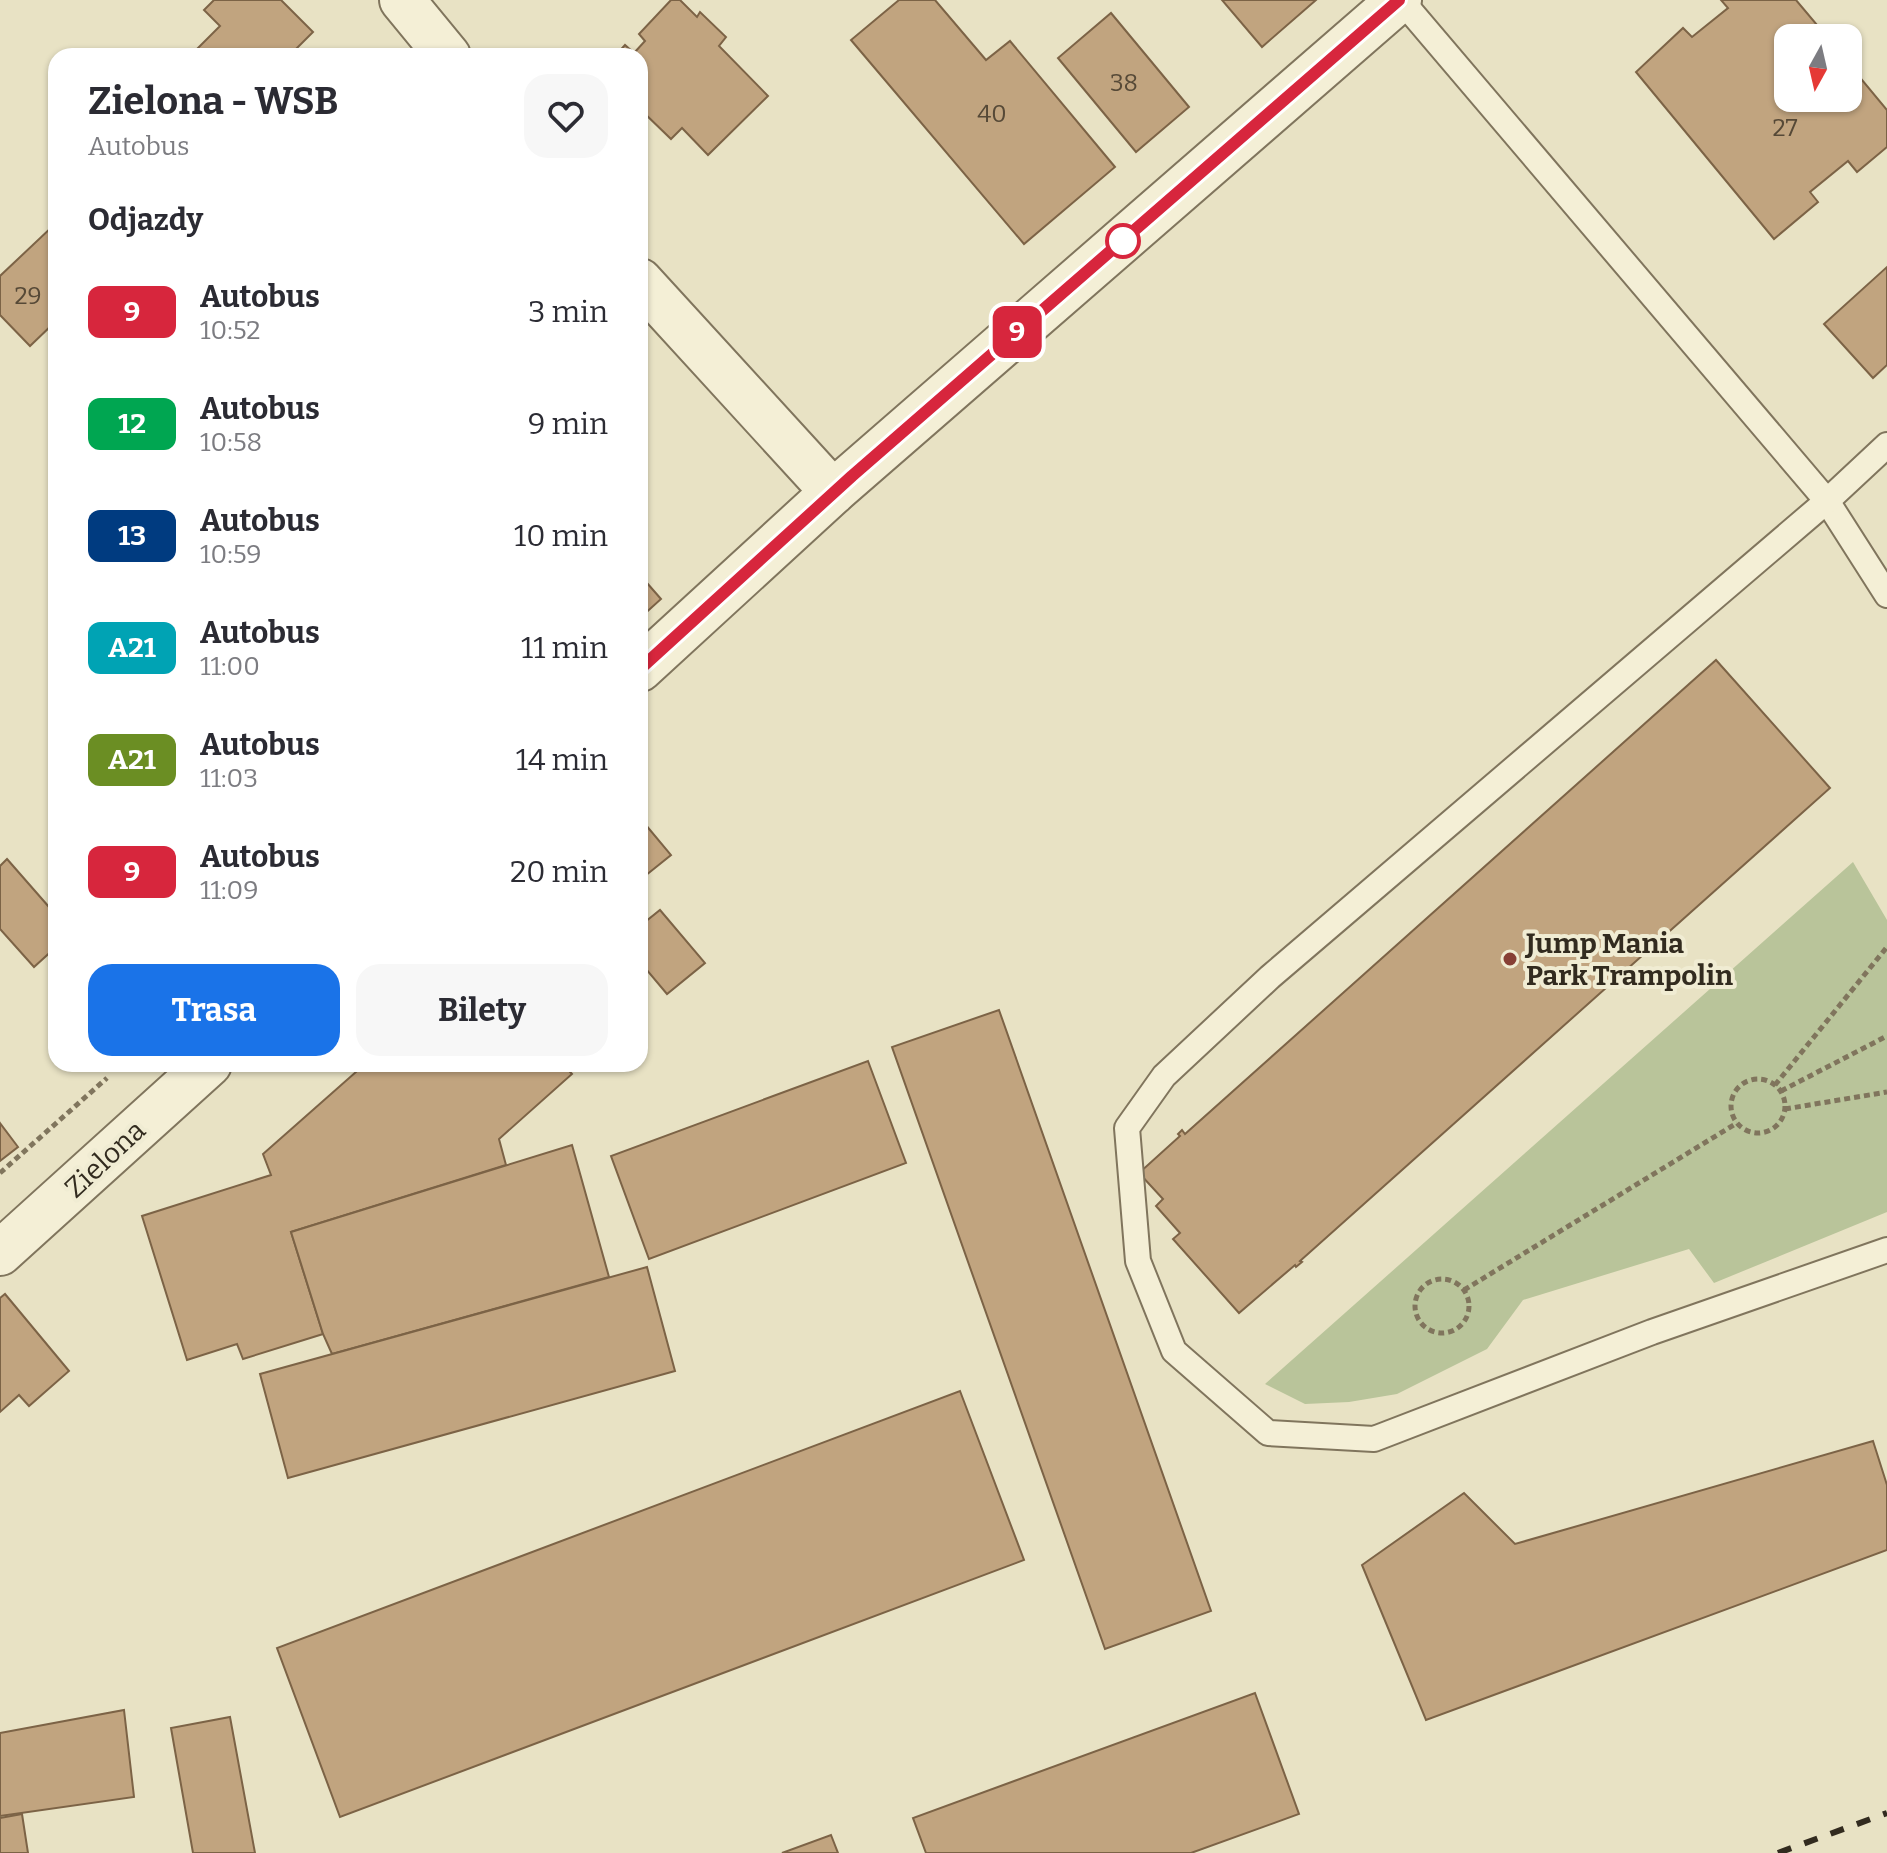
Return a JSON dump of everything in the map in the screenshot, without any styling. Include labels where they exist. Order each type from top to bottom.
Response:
[{"type":"street","points":[[402,0],[441,48]]},
{"type":"street","points":[[648,662],[833,492],[1400,0]]},
{"type":"street","points":[[648,290],[833,492]]},
{"type":"street","name":"Zielona","points":[[0,1253],[200,1072]]},
{"type":"lane","points":[[1400,0],[1827,501],[1887,595]]},
{"type":"lane","points":[[1887,445],[1827,501],[1270,977],[1164,1076],[1127,1128],[1138,1261],[1174,1351],[1268,1433],[1374,1439],[1652,1332],[1887,1250]]},
{"type":"path","points":[[1775,1085],[1887,947]]},
{"type":"path","points":[[1781,1091],[1887,1036]]},
{"type":"path","points":[[0,1173],[112,1074]]},
{"type":"path","points":[[1768,1080],[1781,1091],[1785,1109],[1782,1118],[1769,1130],[1752,1132],[1737,1123],[1732,1098],[1742,1084],[1768,1080]]},
{"type":"path","points":[[1785,1109],[1887,1092]]},
{"type":"path","points":[[1464,1290],[1737,1123]]},
{"type":"path","points":[[1450,1280],[1464,1290],[1469,1306],[1457,1329],[1432,1331],[1418,1319],[1415,1310],[1418,1292],[1432,1281],[1450,1280]]},
{"type":"green space","points":[[1853,862],[1887,920],[1887,1212],[1714,1283],[1689,1249],[1523,1300],[1487,1349],[1397,1394],[1349,1402],[1305,1404],[1265,1384]]},
{"type":"building","points":[[214,0],[281,0],[313,32],[297,48],[198,48],[220,26],[204,10]]},
{"type":"building","points":[[671,0],[680,0],[697,17],[700,12],[726,37],[719,46],[768,96],[708,155],[682,128],[671,139],[648,117],[648,48],[639,48],[645,41],[639,34]]},
{"type":"building","points":[[899,0],[935,0],[986,60],[1010,41],[1115,167],[1024,244],[851,40]]},
{"type":"building","points":[[1222,0],[1316,0],[1262,47]]},
{"type":"building","points":[[1721,0],[1796,0],[1816,24],[1774,24],[1774,112],[1862,112],[1862,80],[1887,110],[1887,147],[1857,172],[1848,161],[1810,192],[1818,202],[1774,239],[1636,72],[1683,28],[1692,37],[1728,8]]},
{"type":"building","points":[[1111,13],[1189,107],[1136,152],[1058,58]]},
{"type":"building","points":[[48,231],[48,329],[30,346],[0,315],[0,276]]},
{"type":"building","points":[[1887,267],[1887,365],[1873,378],[1824,324]]},
{"type":"building","points":[[648,584],[661,599],[648,611]]},
{"type":"building","name":"Jump Mania Park Trampolin","points":[[1716,660],[1830,788],[1302,1262],[1239,1313],[1173,1239],[1180,1233],[1156,1206],[1163,1199],[1139,1173],[1180,1136],[1178,1134],[1182,1130],[1185,1134]]},
{"type":"building","points":[[648,828],[671,855],[648,874]]},
{"type":"building","points":[[7,859],[48,906],[48,954],[34,967],[0,929],[0,866]]},
{"type":"building","points":[[660,910],[705,963],[667,994],[648,971],[648,920]]},
{"type":"building","points":[[999,1010],[1211,1611],[1105,1649],[892,1047]]},
{"type":"building","points":[[868,1061],[906,1163],[649,1259],[611,1156]]},
{"type":"building","points":[[356,1072],[572,1074],[499,1139],[506,1165],[291,1232],[323,1334],[243,1359],[237,1344],[187,1360],[142,1216],[271,1175],[263,1154]]},
{"type":"building","points":[[0,1123],[18,1147],[0,1161]]},
{"type":"building","points":[[572,1145],[609,1277],[332,1354],[291,1232]]},
{"type":"building","points":[[647,1267],[675,1371],[288,1478],[260,1374]]},
{"type":"building","points":[[5,1294],[69,1371],[29,1406],[19,1395],[0,1412],[0,1298]]},
{"type":"building","points":[[960,1391],[1024,1560],[340,1817],[277,1648]]},
{"type":"building","points":[[1873,1441],[1887,1485],[1887,1550],[1426,1720],[1362,1565],[1464,1493],[1515,1544]]},
{"type":"building","points":[[1255,1693],[1299,1814],[1191,1853],[926,1853],[913,1818]]},
{"type":"building","points":[[124,1710],[134,1797],[0,1816],[0,1733]]},
{"type":"building","points":[[230,1717],[255,1853],[193,1853],[171,1728]]},
{"type":"building","points":[[22,1814],[28,1853],[0,1853],[0,1818]]},
{"type":"building","points":[[831,1835],[838,1853],[782,1853]]},
{"type":"railway","points":[[1778,1853],[1887,1813]]},
{"type":"bus line","name":"9","points":[[648,662],[852,476],[1399,0]]},
{"type":"place","name":"Jump Mania Park Trampolin","points":[[1510,959]]}]
